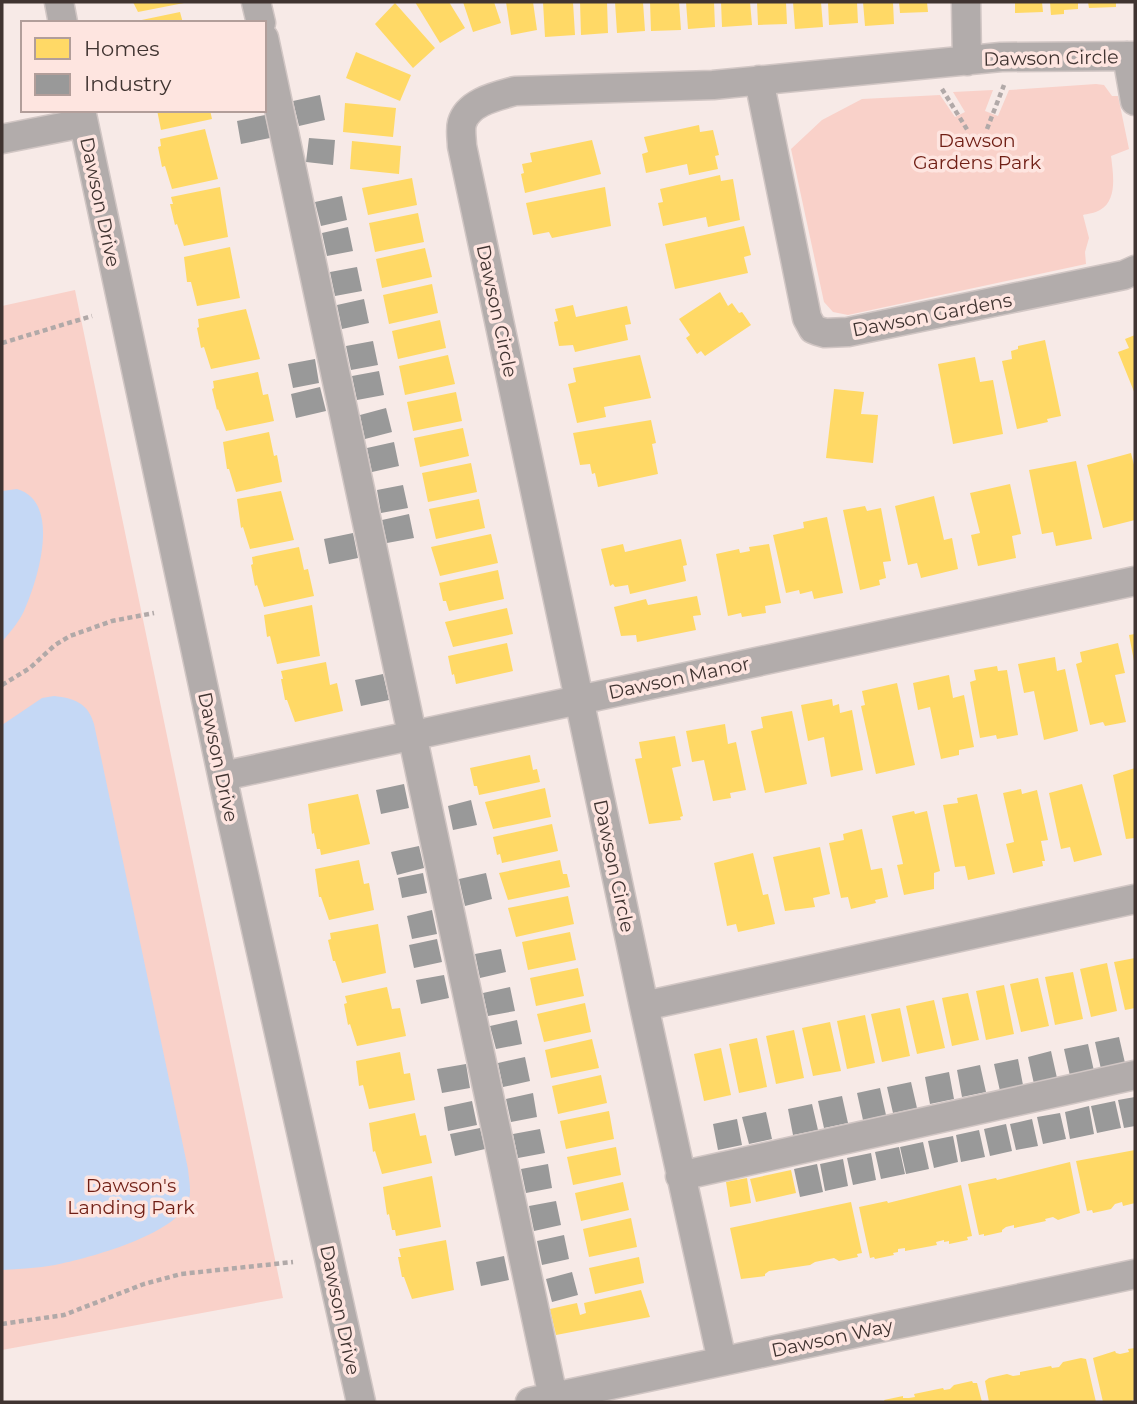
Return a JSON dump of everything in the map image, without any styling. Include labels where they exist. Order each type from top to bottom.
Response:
[{"type":"street","points":[[60,2],[64,21]]},
{"type":"street","points":[[257,2],[261,21]]},
{"type":"street","name":"Dawson Circle","points":[[965,2],[967,61]]},
{"type":"street","points":[[266,47],[412,735],[541,1400]]},
{"type":"street","points":[[1131,56],[1135,101]]},
{"type":"street","name":"Dawson Circle","points":[[722,1361],[578,699],[462,146],[462,122],[476,105],[515,91],[713,85],[1001,57],[1131,56]]},
{"type":"street","name":"Dawson Gardens","points":[[759,80],[807,318],[813,329],[825,333],[876,328],[1124,275],[1135,270]]},
{"type":"street","points":[[2,139],[82,117]]},
{"type":"street","name":"Dawson Drive","points":[[82,117],[361,1402]]},
{"type":"street","name":"Dawson Manor","points":[[223,776],[1135,581]]},
{"type":"street","points":[[644,1006],[1135,900]]},
{"type":"street","points":[[680,1176],[1135,1075]]},
{"type":"street","name":"Dawson Way","points":[[541,1400],[1135,1273]]},
{"type":"path","points":[[987,129],[1004,85]]},
{"type":"path","points":[[941,88],[968,131]]},
{"type":"path","points":[[2,343],[92,317]]},
{"type":"path","points":[[2,685],[30,668],[55,645],[70,636],[112,621],[155,613]]},
{"type":"path","points":[[2,1324],[64,1315],[144,1284],[181,1274],[293,1262]]},
{"type":"green space","name":"Dawson Gardens Park","points":[[1104,85],[1112,96],[1118,96],[1129,149],[1111,156],[1113,186],[1106,206],[1083,215],[1089,238],[1085,252],[1086,264],[848,315],[833,312],[824,302],[791,149],[822,120],[862,99],[940,95],[955,117],[965,112],[953,92],[993,90],[985,111],[998,116],[1009,90]]},
{"type":"green space","name":"Dawson's Landing Park","points":[[75,290],[283,1298],[2,1350],[2,306]]},
{"type":"water","points":[[17,489],[31,497],[39,509],[43,525],[43,543],[30,597],[17,623],[2,642],[2,491]]},
{"type":"water","points":[[42,698],[68,698],[84,706],[94,724],[188,1169],[190,1194],[180,1214],[149,1235],[109,1251],[55,1265],[2,1270],[2,725]]},
{"type":"building: Homes","points":[[133,2],[184,2],[184,3],[138,12]]},
{"type":"building: Homes","points":[[415,2],[449,2],[465,28],[440,43]]},
{"type":"building: Homes","points":[[463,2],[494,2],[501,23],[473,32]]},
{"type":"building: Homes","points":[[506,2],[533,2],[537,30],[511,35]]},
{"type":"building: Homes","points":[[543,2],[573,2],[575,35],[545,37]]},
{"type":"building: Homes","points":[[580,2],[607,2],[608,33],[581,35]]},
{"type":"building: Homes","points":[[615,2],[643,2],[645,31],[617,33]]},
{"type":"building: Homes","points":[[650,2],[679,2],[681,30],[651,31]]},
{"type":"building: Homes","points":[[686,2],[714,2],[715,27],[688,29]]},
{"type":"building: Homes","points":[[721,2],[750,2],[752,25],[722,27]]},
{"type":"building: Homes","points":[[757,2],[786,2],[787,24],[758,25]]},
{"type":"building: Homes","points":[[793,2],[821,2],[823,27],[795,29]]},
{"type":"building: Homes","points":[[828,2],[857,2],[858,23],[829,25]]},
{"type":"building: Homes","points":[[863,2],[893,2],[894,24],[865,26]]},
{"type":"building: Homes","points":[[899,2],[927,2],[928,12],[900,13]]},
{"type":"building: Homes","points":[[1015,2],[1042,2],[1043,12],[1015,13]]},
{"type":"building: Homes","points":[[1050,2],[1078,2],[1078,9],[1051,15]]},
{"type":"building: Homes","points":[[1088,2],[1116,2],[1116,7],[1089,8]]},
{"type":"building: Homes","points":[[395,3],[435,48],[413,68],[375,24]]},
{"type":"building: Homes","points":[[180,12],[182,21],[137,21]]},
{"type":"building: Homes","points":[[356,52],[411,75],[400,101],[346,78]]},
{"type":"building: Homes","points":[[345,103],[396,108],[393,137],[343,132]]},
{"type":"building: Homes","points":[[157,112],[210,112],[212,119],[161,130]]},
{"type":"building: Homes","points":[[699,125],[700,132],[713,130],[719,155],[715,156],[718,169],[689,175],[687,164],[646,173],[642,154],[648,152],[644,137]]},
{"type":"building: Homes","points":[[205,129],[218,179],[172,189],[165,166],[162,167],[158,147],[161,146],[160,139]]},
{"type":"building: Homes","points":[[592,140],[601,174],[525,193],[522,164],[532,162],[530,153]]},
{"type":"building: Homes","points":[[352,141],[401,146],[399,174],[350,169]]},
{"type":"building: Homes","points":[[720,175],[721,181],[733,179],[740,220],[708,227],[706,217],[663,226],[658,203],[663,202],[660,189]]},
{"type":"building: Homes","points":[[412,178],[417,205],[368,215],[362,188]]},
{"type":"building: Homes","points":[[220,187],[228,237],[184,246],[177,224],[175,225],[171,197]]},
{"type":"building: Homes","points":[[605,187],[611,226],[552,238],[549,232],[533,235],[526,203]]},
{"type":"building: Homes","points":[[418,213],[424,242],[375,252],[369,223]]},
{"type":"building: Homes","points":[[744,226],[751,255],[744,257],[748,273],[675,289],[665,244]]},
{"type":"building: Homes","points":[[230,247],[240,298],[197,306],[191,282],[187,282],[184,257]]},
{"type":"building: Homes","points":[[425,248],[432,277],[382,288],[376,259]]},
{"type":"building: Homes","points":[[432,284],[438,313],[389,324],[383,295]]},
{"type":"building: Homes","points":[[720,292],[728,306],[732,303],[751,325],[705,356],[701,351],[697,354],[686,338],[690,335],[679,319]]},
{"type":"building: Homes","points":[[573,305],[576,317],[627,306],[631,324],[625,325],[628,340],[575,352],[573,345],[559,346],[554,322],[558,321],[555,309]]},
{"type":"building: Homes","points":[[246,309],[260,359],[211,369],[204,347],[201,348],[198,319]]},
{"type":"building: Homes","points":[[440,320],[446,348],[398,359],[392,331]]},
{"type":"building: Homes","points":[[1135,335],[1135,394],[1118,352],[1129,348],[1125,339]]},
{"type":"building: Homes","points":[[1045,340],[1061,416],[1017,429],[1002,361],[1012,359],[1011,351],[1018,349],[1018,346]]},
{"type":"building: Homes","points":[[448,355],[455,384],[405,395],[399,366]]},
{"type":"building: Homes","points":[[640,355],[651,398],[604,407],[606,417],[577,423],[568,384],[576,382],[573,368]]},
{"type":"building: Homes","points":[[975,357],[980,382],[993,380],[1003,434],[953,444],[938,364]]},
{"type":"building: Homes","points":[[258,372],[263,395],[268,394],[274,421],[226,431],[217,410],[213,381]]},
{"type":"building: Homes","points":[[834,389],[864,392],[861,414],[878,415],[873,463],[826,458]]},
{"type":"building: Homes","points":[[456,392],[462,421],[413,431],[407,402]]},
{"type":"building: Homes","points":[[651,420],[658,474],[598,487],[590,464],[580,465],[573,433]]},
{"type":"building: Homes","points":[[463,428],[469,456],[420,467],[414,438]]},
{"type":"building: Homes","points":[[269,432],[282,482],[236,492],[227,469],[223,442]]},
{"type":"building: Homes","points":[[1131,453],[1135,469],[1135,520],[1103,528],[1087,465]]},
{"type":"building: Homes","points":[[1076,461],[1092,539],[1056,546],[1053,532],[1042,534],[1029,470]]},
{"type":"building: Homes","points":[[471,463],[477,492],[428,502],[422,473]]},
{"type":"building: Homes","points":[[1010,484],[1021,534],[1012,536],[1016,558],[978,566],[971,535],[980,533],[970,493]]},
{"type":"building: Homes","points":[[281,491],[294,540],[250,549],[243,527],[241,528],[237,499]]},
{"type":"building: Homes","points":[[934,496],[944,540],[952,538],[958,569],[921,578],[917,563],[908,565],[895,506]]},
{"type":"building: Homes","points":[[479,499],[485,528],[436,539],[429,509]]},
{"type":"building: Homes","points":[[865,506],[867,511],[881,508],[891,561],[883,562],[886,578],[879,580],[880,585],[860,590],[843,510]]},
{"type":"building: Homes","points":[[827,517],[843,593],[814,599],[812,591],[786,593],[773,535],[804,528],[803,522]]},
{"type":"building: Homes","points":[[491,534],[498,563],[440,576],[431,547]]},
{"type":"building: Homes","points":[[681,539],[687,565],[683,566],[686,581],[630,594],[628,585],[610,586],[601,549],[623,544],[625,552]]},
{"type":"building: Homes","points":[[769,544],[781,603],[765,606],[766,613],[728,616],[716,554],[739,549],[740,553],[750,551],[749,547]]},
{"type":"building: Homes","points":[[299,547],[304,570],[308,569],[314,596],[264,607],[257,585],[255,586],[252,557]]},
{"type":"building: Homes","points":[[498,570],[504,599],[449,611],[446,601],[443,601],[439,583]]},
{"type":"building: Homes","points":[[697,596],[701,615],[693,616],[696,630],[637,642],[636,635],[621,636],[614,607],[646,599],[648,605]]},
{"type":"building: Homes","points":[[312,605],[320,656],[277,664],[270,636],[267,637],[264,615]]},
{"type":"building: Homes","points":[[507,608],[513,634],[453,647],[445,622]]},
{"type":"building: Homes","points":[[1135,634],[1135,661],[1134,661],[1129,635]]},
{"type":"building: Homes","points":[[507,643],[513,671],[456,684],[448,656]]},
{"type":"building: Homes","points":[[1118,643],[1125,673],[1115,675],[1126,722],[1105,726],[1103,722],[1090,725],[1076,664],[1082,662],[1080,652]]},
{"type":"building: Homes","points":[[1055,657],[1057,671],[1065,669],[1078,731],[1044,740],[1034,691],[1024,693],[1018,664]]},
{"type":"building: Homes","points":[[326,662],[330,685],[337,683],[343,711],[295,722],[285,700],[281,671]]},
{"type":"building: Homes","points":[[997,666],[998,671],[1007,670],[1018,735],[997,739],[996,735],[980,738],[970,682],[976,680],[974,670]]},
{"type":"building: Homes","points":[[949,675],[953,698],[964,695],[974,747],[959,750],[959,755],[941,759],[930,707],[918,710],[913,683]]},
{"type":"building: Homes","points":[[897,683],[915,765],[876,774],[861,706],[865,705],[862,691]]},
{"type":"building: Homes","points":[[832,699],[833,706],[839,704],[840,713],[852,710],[863,770],[831,777],[824,737],[808,741],[801,705]]},
{"type":"building: Homes","points":[[792,711],[807,784],[765,793],[751,731],[763,728],[761,717]]},
{"type":"building: Homes","points":[[725,724],[728,744],[736,742],[746,790],[730,793],[731,798],[713,801],[704,760],[692,762],[686,731]]},
{"type":"building: Homes","points":[[675,736],[681,766],[672,768],[683,816],[680,817],[681,820],[649,824],[635,759],[642,758],[639,742]]},
{"type":"building: Homes","points":[[530,755],[533,770],[537,769],[540,782],[479,795],[470,768]]},
{"type":"building: Homes","points":[[1135,768],[1135,838],[1126,839],[1113,775]]},
{"type":"building: Homes","points":[[1082,784],[1102,855],[1074,862],[1070,847],[1061,849],[1049,793]]},
{"type":"building: Homes","points":[[545,788],[551,817],[493,829],[485,802]]},
{"type":"building: Homes","points":[[1021,789],[1022,794],[1037,790],[1048,840],[1041,841],[1045,861],[1042,861],[1043,866],[1013,873],[1006,844],[1014,842],[1003,793]]},
{"type":"building: Homes","points":[[358,794],[370,844],[321,855],[314,833],[312,834],[308,804]]},
{"type":"building: Homes","points":[[977,794],[995,874],[968,880],[965,866],[955,867],[943,805],[958,803],[957,798]]},
{"type":"building: Homes","points":[[914,811],[915,814],[927,811],[940,871],[934,873],[934,889],[904,895],[897,865],[903,864],[892,816]]},
{"type":"building: Homes","points":[[552,824],[558,851],[502,863],[500,854],[497,855],[493,837]]},
{"type":"building: Homes","points":[[862,829],[871,870],[882,868],[888,897],[851,909],[848,897],[841,898],[829,843],[844,840],[843,834]]},
{"type":"building: Homes","points":[[820,847],[830,894],[813,898],[815,907],[785,911],[773,857]]},
{"type":"building: Homes","points":[[753,853],[763,895],[768,894],[775,924],[738,932],[736,924],[727,926],[714,863]]},
{"type":"building: Homes","points":[[359,860],[364,884],[369,883],[374,910],[329,920],[319,897],[315,869]]},
{"type":"building: Homes","points":[[560,860],[570,887],[508,900],[499,873]]},
{"type":"building: Homes","points":[[568,896],[574,924],[516,937],[508,908]]},
{"type":"building: Homes","points":[[378,924],[386,973],[342,983],[333,961],[328,940],[331,939],[330,933]]},
{"type":"building: Homes","points":[[570,932],[576,960],[528,970],[522,942]]},
{"type":"building: Homes","points":[[1135,958],[1135,1008],[1125,1010],[1114,962]]},
{"type":"building: Homes","points":[[1107,963],[1117,1011],[1091,1017],[1080,969]]},
{"type":"building: Homes","points":[[578,968],[584,996],[536,1006],[530,978]]},
{"type":"building: Homes","points":[[1073,972],[1083,1019],[1055,1025],[1045,977]]},
{"type":"building: Homes","points":[[1038,978],[1049,1026],[1021,1032],[1010,984]]},
{"type":"building: Homes","points":[[1004,985],[1014,1034],[986,1040],[976,991]]},
{"type":"building: Homes","points":[[387,987],[392,1009],[400,1008],[406,1036],[357,1046],[350,1024],[348,1025],[345,996]]},
{"type":"building: Homes","points":[[968,993],[979,1040],[952,1046],[942,998]]},
{"type":"building: Homes","points":[[934,1000],[945,1048],[917,1054],[906,1006]]},
{"type":"building: Homes","points":[[585,1003],[591,1032],[544,1042],[537,1014]]},
{"type":"building: Homes","points":[[900,1008],[910,1056],[882,1062],[871,1014]]},
{"type":"building: Homes","points":[[865,1015],[875,1063],[847,1069],[837,1021]]},
{"type":"building: Homes","points":[[830,1022],[841,1071],[813,1076],[802,1028]]},
{"type":"building: Homes","points":[[794,1030],[804,1078],[776,1084],[766,1036]]},
{"type":"building: Homes","points":[[757,1038],[767,1087],[739,1093],[729,1044]]},
{"type":"building: Homes","points":[[592,1039],[599,1068],[551,1078],[545,1050]]},
{"type":"building: Homes","points":[[721,1048],[731,1095],[704,1101],[694,1054]]},
{"type":"building: Homes","points":[[400,1052],[404,1074],[410,1073],[415,1100],[369,1109],[363,1085],[359,1086],[356,1061]]},
{"type":"building: Homes","points":[[601,1075],[607,1103],[558,1114],[552,1086]]},
{"type":"building: Homes","points":[[609,1111],[614,1139],[566,1149],[560,1121]]},
{"type":"building: Homes","points":[[415,1113],[420,1136],[426,1135],[432,1163],[382,1174],[375,1151],[373,1152],[369,1123]]},
{"type":"building: Homes","points":[[616,1147],[621,1175],[573,1185],[567,1157]]},
{"type":"building: Homes","points":[[1135,1150],[1135,1203],[1123,1206],[1122,1202],[1111,1209],[1093,1213],[1092,1210],[1087,1211],[1076,1161]]},
{"type":"building: Homes","points":[[1070,1162],[1080,1213],[1014,1228],[1014,1225],[1006,1227],[1002,1232],[979,1235],[968,1184],[996,1178],[997,1180]]},
{"type":"building: Homes","points":[[791,1170],[796,1193],[756,1202],[750,1179]]},
{"type":"building: Homes","points":[[432,1176],[441,1227],[396,1236],[389,1214],[387,1215],[383,1187]]},
{"type":"building: Homes","points":[[747,1178],[751,1203],[730,1207],[726,1182]]},
{"type":"building: Homes","points":[[623,1182],[629,1210],[581,1221],[575,1193]]},
{"type":"building: Homes","points":[[961,1185],[972,1236],[967,1237],[968,1240],[949,1244],[949,1241],[944,1240],[936,1242],[937,1245],[905,1251],[905,1248],[898,1249],[894,1255],[870,1258],[859,1207],[887,1201],[888,1203]]},
{"type":"building: Homes","points":[[851,1202],[862,1253],[857,1254],[858,1257],[839,1261],[834,1258],[810,1265],[769,1271],[765,1276],[741,1279],[730,1228]]},
{"type":"building: Homes","points":[[631,1218],[637,1247],[589,1257],[583,1229]]},
{"type":"building: Homes","points":[[446,1240],[454,1290],[412,1299],[402,1277],[399,1249]]},
{"type":"building: Homes","points":[[639,1257],[644,1283],[595,1294],[589,1268]]},
{"type":"building: Homes","points":[[641,1290],[650,1317],[556,1335],[550,1309],[577,1303],[580,1315],[586,1313],[584,1303]]},
{"type":"building: Homes","points":[[1135,1348],[1135,1399],[1129,1402],[1103,1402],[1093,1358],[1115,1351],[1120,1354],[1129,1352],[1128,1349]]},
{"type":"building: Homes","points":[[1086,1359],[1096,1402],[989,1402],[985,1381],[989,1378],[1007,1374],[1020,1375],[1020,1372],[1051,1366],[1059,1367],[1063,1362]]},
{"type":"building: Homes","points":[[972,1381],[977,1383],[982,1402],[884,1400],[903,1396],[915,1397],[914,1394],[950,1389],[954,1385]]},
{"type":"building: Industry","points":[[320,95],[325,120],[299,126],[293,101]]},
{"type":"building: Industry","points":[[265,115],[270,138],[241,144],[237,121]]},
{"type":"building: Industry","points":[[309,138],[335,140],[333,165],[306,162]]},
{"type":"building: Industry","points":[[342,196],[347,220],[321,226],[315,202]]},
{"type":"building: Industry","points":[[348,227],[353,251],[327,256],[322,233]]},
{"type":"building: Industry","points":[[357,267],[362,291],[335,296],[330,272]]},
{"type":"building: Industry","points":[[364,299],[369,323],[342,329],[337,305]]},
{"type":"building: Industry","points":[[373,341],[378,365],[351,370],[346,346]]},
{"type":"building: Industry","points":[[315,359],[319,383],[293,388],[288,364]]},
{"type":"building: Industry","points":[[379,371],[384,395],[357,400],[352,376]]},
{"type":"building: Industry","points":[[320,387],[326,411],[296,418],[291,394]]},
{"type":"building: Industry","points":[[386,408],[392,432],[365,439],[360,415]]},
{"type":"building: Industry","points":[[394,442],[399,466],[372,472],[367,448]]},
{"type":"building: Industry","points":[[403,485],[408,508],[381,513],[377,490]]},
{"type":"building: Industry","points":[[409,514],[414,538],[387,543],[382,520]]},
{"type":"building: Industry","points":[[353,533],[358,558],[329,564],[324,539]]},
{"type":"building: Industry","points":[[383,674],[389,700],[361,706],[355,680]]},
{"type":"building: Industry","points":[[404,784],[409,808],[381,814],[376,790]]},
{"type":"building: Industry","points":[[471,800],[477,825],[453,830],[448,806]]},
{"type":"building: Industry","points":[[419,846],[424,868],[397,875],[391,852]]},
{"type":"building: Industry","points":[[423,873],[427,893],[402,898],[398,878]]},
{"type":"building: Industry","points":[[486,873],[492,899],[465,906],[459,879]]},
{"type":"building: Industry","points":[[432,910],[437,934],[412,939],[407,916]]},
{"type":"building: Industry","points":[[437,939],[442,962],[414,968],[409,945]]},
{"type":"building: Industry","points":[[501,949],[506,972],[480,978],[475,954]]},
{"type":"building: Industry","points":[[444,975],[449,998],[421,1004],[416,980]]},
{"type":"building: Industry","points":[[510,987],[515,1011],[488,1016],[483,993]]},
{"type":"building: Industry","points":[[517,1020],[522,1044],[496,1049],[490,1026]]},
{"type":"building: Industry","points":[[1119,1037],[1125,1063],[1101,1069],[1095,1042]]},
{"type":"building: Industry","points":[[1088,1044],[1094,1071],[1070,1076],[1064,1049]]},
{"type":"building: Industry","points":[[1051,1051],[1057,1078],[1034,1084],[1028,1057]]},
{"type":"building: Industry","points":[[525,1057],[530,1081],[503,1087],[498,1063]]},
{"type":"building: Industry","points":[[1018,1059],[1023,1085],[1000,1091],[994,1064]]},
{"type":"building: Industry","points":[[466,1064],[470,1088],[442,1093],[437,1069]]},
{"type":"building: Industry","points":[[980,1065],[986,1092],[962,1097],[957,1070]]},
{"type":"building: Industry","points":[[949,1072],[954,1099],[930,1104],[925,1077]]},
{"type":"building: Industry","points":[[911,1082],[917,1108],[893,1113],[887,1087]]},
{"type":"building: Industry","points":[[880,1088],[886,1115],[863,1120],[857,1093]]},
{"type":"building: Industry","points":[[533,1093],[537,1117],[511,1122],[506,1099]]},
{"type":"building: Industry","points":[[842,1096],[848,1123],[824,1128],[818,1101]]},
{"type":"building: Industry","points":[[1135,1097],[1135,1126],[1124,1128],[1118,1100]]},
{"type":"building: Industry","points":[[472,1101],[477,1125],[448,1131],[444,1107]]},
{"type":"building: Industry","points":[[1115,1101],[1121,1128],[1097,1133],[1091,1106]]},
{"type":"building: Industry","points":[[812,1104],[818,1130],[793,1135],[788,1109]]},
{"type":"building: Industry","points":[[1089,1106],[1094,1134],[1070,1139],[1065,1112]]},
{"type":"building: Industry","points":[[766,1112],[772,1139],[749,1144],[742,1117]]},
{"type":"building: Industry","points":[[1060,1113],[1066,1139],[1043,1144],[1037,1117]]},
{"type":"building: Industry","points":[[737,1119],[742,1145],[718,1150],[713,1124]]},
{"type":"building: Industry","points":[[1032,1119],[1038,1146],[1016,1150],[1010,1124]]},
{"type":"building: Industry","points":[[1006,1124],[1012,1151],[990,1156],[984,1129]]},
{"type":"building: Industry","points":[[480,1128],[485,1149],[455,1156],[450,1134]]},
{"type":"building: Industry","points":[[540,1129],[545,1153],[518,1158],[513,1134]]},
{"type":"building: Industry","points":[[979,1130],[985,1157],[961,1162],[956,1135]]},
{"type":"building: Industry","points":[[953,1136],[958,1162],[934,1168],[928,1141]]},
{"type":"building: Industry","points":[[923,1142],[929,1169],[906,1174],[900,1147]]},
{"type":"building: Industry","points":[[899,1147],[905,1174],[881,1179],[875,1152]]},
{"type":"building: Industry","points":[[871,1153],[876,1180],[853,1185],[847,1158]]},
{"type":"building: Industry","points":[[843,1159],[848,1186],[825,1191],[820,1164]]},
{"type":"building: Industry","points":[[548,1164],[552,1188],[526,1193],[521,1169]]},
{"type":"building: Industry","points":[[817,1164],[823,1192],[800,1197],[794,1169]]},
{"type":"building: Industry","points":[[556,1201],[561,1225],[534,1231],[529,1206]]},
{"type":"building: Industry","points":[[564,1235],[569,1259],[542,1265],[537,1241]]},
{"type":"building: Industry","points":[[504,1256],[509,1280],[481,1286],[476,1262]]},
{"type":"building: Industry","points":[[572,1272],[578,1295],[552,1302],[546,1279]]}]
